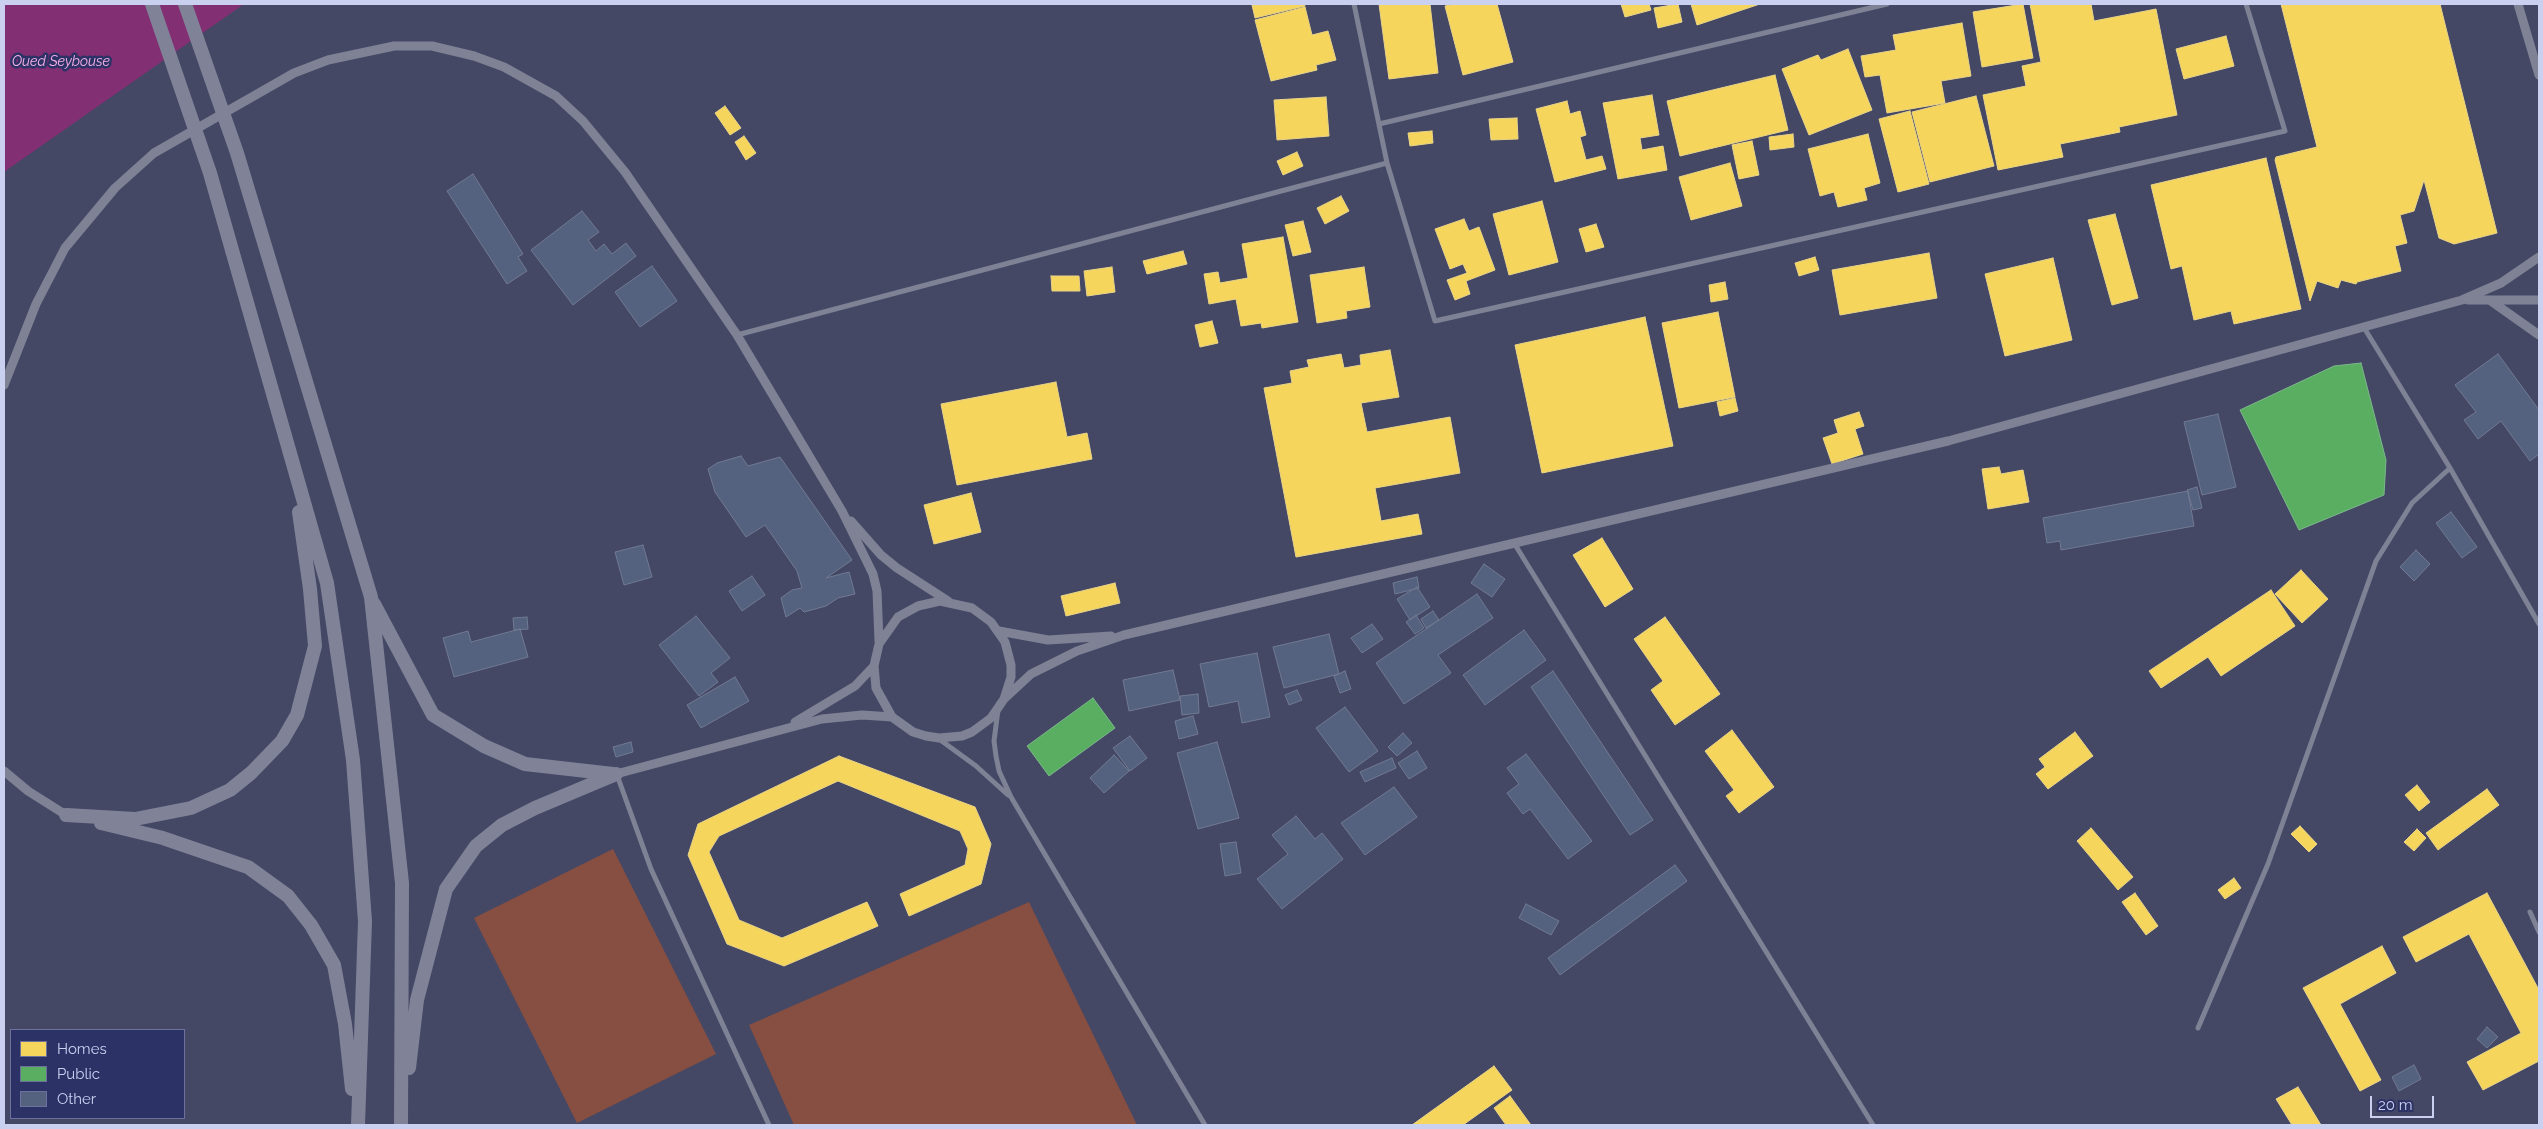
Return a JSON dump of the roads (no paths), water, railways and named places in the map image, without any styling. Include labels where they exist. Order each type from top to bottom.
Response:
[{"type":"highway","points":[[152,4],[210,173],[327,583],[354,760],[365,921],[357,1125]]},
{"type":"highway","points":[[185,4],[237,153],[371,597],[402,883],[402,1125]]},
{"type":"highway","points":[[66,815],[135,819],[191,808],[230,790],[252,773],[282,741],[297,715],[314,646],[310,588],[291,459]]},
{"type":"highway","points":[[371,597],[433,715],[484,746],[525,764],[616,774]]},
{"type":"highway","points":[[402,1125],[417,1000],[446,889],[476,846],[502,825],[535,808],[616,774]]},
{"type":"highway","points":[[66,815],[162,838],[248,867],[288,896],[311,924],[334,965],[345,1024],[357,1125]]},
{"type":"street","points":[[1354,4],[1387,163],[1435,321],[2285,132],[2246,4]]},
{"type":"street","points":[[1378,124],[1887,4]]},
{"type":"street","points":[[2518,4],[2539,75]]},
{"type":"street","points":[[4,385],[36,304],[66,248],[115,188],[147,159],[294,73],[328,60],[394,46],[432,46],[474,56],[504,67],[556,96],[583,121],[625,172],[737,335],[842,511],[873,574],[877,591],[879,644],[874,666],[878,693],[892,717],[913,732],[939,738],[962,736],[972,732],[982,726],[999,710]]},
{"type":"street","points":[[737,335],[1387,163]]},
{"type":"street","points":[[1004,699],[1031,674],[1077,651],[1124,635],[1948,442],[2462,300],[2502,283],[2539,257]]},
{"type":"street","points":[[2462,300],[2539,300]]},
{"type":"street","points":[[2490,300],[2539,335]]},
{"type":"street","points":[[2363,326],[2450,468],[2539,624]]},
{"type":"street","points":[[2198,1028],[2268,864],[2376,561],[2412,502],[2450,468]]},
{"type":"street","points":[[842,511],[881,555],[897,568],[951,602],[977,611],[999,631],[1005,642],[1011,665],[1010,682],[999,710],[994,741],[999,771],[1011,797],[1205,1125]]},
{"type":"street","points":[[1514,543],[1873,1125]]},
{"type":"street","points":[[879,644],[890,625],[908,611],[928,603],[951,602]]},
{"type":"street","points":[[999,631],[1048,640],[1124,635]]},
{"type":"street","points":[[783,728],[837,699],[855,686],[874,666]]},
{"type":"street","points":[[769,1125],[651,869],[616,774],[783,728],[841,717],[892,717]]},
{"type":"street","points":[[939,738],[976,766],[1011,797]]},
{"type":"street","points":[[4,771],[28,791],[66,815]]},
{"type":"street","points":[[2530,912],[2539,932]]},
{"type":"water","name":"Oued Seybouse","points":[[4,4],[244,4],[4,172]]}]
